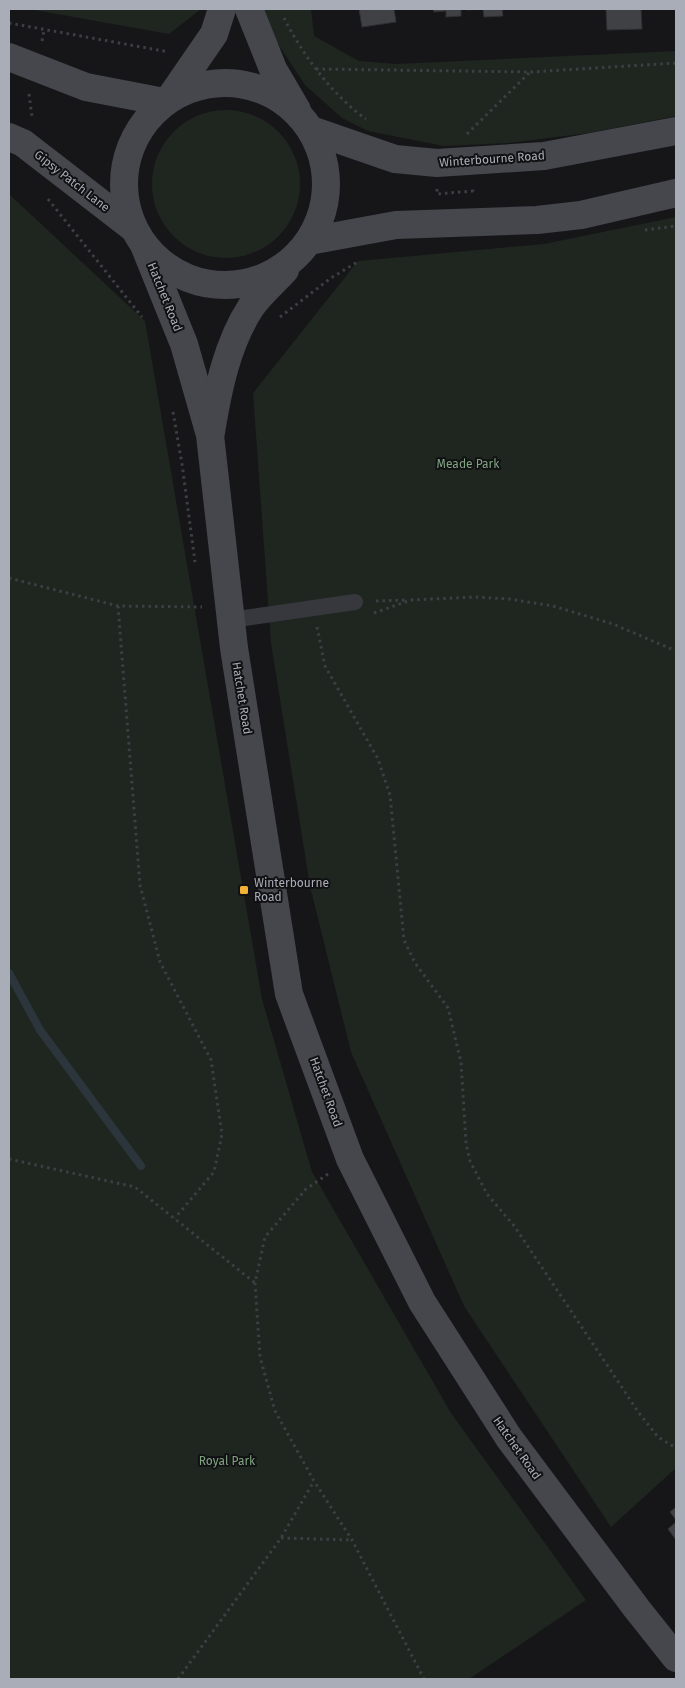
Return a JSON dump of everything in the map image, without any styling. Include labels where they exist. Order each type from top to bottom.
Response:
[{"type":"street","name":"Hatchet Road","points":[[222,9],[214,34],[168,98],[151,114],[134,139],[123,181],[139,237],[184,344],[210,436],[220,613],[289,994],[350,1159],[422,1302],[509,1438],[636,1609],[676,1658]]},
{"type":"street","points":[[254,20],[273,68],[305,123],[326,169],[322,215],[302,249]]},
{"type":"street","points":[[9,57],[86,87],[168,98],[195,87],[230,83],[256,88],[285,102],[305,123]]},
{"type":"street","name":"Winterbourne Road","points":[[305,123],[395,159],[437,163],[544,156],[676,130]]},
{"type":"street","name":"Gipsy Patch Lane","points":[[9,137],[23,143],[139,237],[158,260],[188,279],[226,286],[273,274],[302,249]]},
{"type":"street","points":[[302,249],[396,225],[537,220],[581,215],[676,193]]},
{"type":"street","name":"Hatchet Road","points":[[210,436],[216,402],[232,343],[252,307],[302,249]]},
{"type":"lane","points":[[220,613],[355,602]]},
{"type":"path","points":[[283,15],[292,34],[316,68],[349,107],[370,121]]},
{"type":"path","points":[[254,20],[286,22]]},
{"type":"path","points":[[9,23],[179,54]]},
{"type":"path","points":[[316,68],[531,72],[676,63]]},
{"type":"path","points":[[461,139],[531,72]]},
{"type":"path","points":[[29,87],[32,123]]},
{"type":"path","points":[[46,197],[145,321]]},
{"type":"path","points":[[638,231],[676,226]]},
{"type":"path","points":[[276,322],[331,278],[358,261],[366,259]]},
{"type":"path","points":[[173,410],[196,569]]},
{"type":"path","points":[[9,578],[118,606],[200,607],[220,613]]},
{"type":"path","points":[[199,597],[200,607]]},
{"type":"path","points":[[355,602],[476,597],[509,599],[553,606],[613,624],[676,650]]},
{"type":"path","points":[[372,614],[411,600]]},
{"type":"path","points":[[118,606],[140,886],[160,962],[211,1060],[222,1134],[214,1172],[176,1218]]},
{"type":"path","points":[[308,627],[317,626],[325,666],[378,759],[390,795],[404,940],[415,963],[448,1008],[461,1062],[466,1143],[470,1161],[487,1194],[515,1228],[639,1413],[658,1436],[676,1448]]},
{"type":"path","points":[[9,1159],[135,1187],[176,1218],[255,1284]]},
{"type":"path","points":[[350,1159],[306,1189],[266,1237],[255,1284],[260,1357],[275,1411],[314,1481],[352,1540],[424,1679]]},
{"type":"path","points":[[178,1679],[281,1538],[314,1481]]},
{"type":"path","points":[[281,1538],[352,1540]]},
{"type":"green space","points":[[29,9],[201,9],[169,34]]},
{"type":"green space","points":[[262,9],[311,9],[314,36],[359,61],[396,64],[676,51],[676,116],[589,133],[507,143],[444,146],[368,131],[342,118],[305,85],[276,41]]},
{"type":"green space","points":[[226,110],[254,115],[279,131],[295,156],[300,184],[295,212],[279,237],[254,253],[226,258],[198,253],[173,237],[157,212],[152,184],[157,156],[173,131],[198,115]]},
{"type":"green space","name":"Royal Park","points":[[9,194],[145,321],[262,999],[312,1172],[451,1413],[586,1600],[469,1679],[9,1679]]},
{"type":"green space","name":"Meade Park","points":[[676,217],[676,1468],[611,1527],[464,1306],[351,1052],[310,886],[271,643],[253,393],[358,261],[544,244]]},
{"type":"building","points":[[359,9],[394,9],[396,22],[362,27]]},
{"type":"building","points":[[433,9],[461,9],[461,16],[446,17],[446,11],[434,12]]},
{"type":"building","points":[[483,9],[502,9],[503,16],[484,17]]},
{"type":"building","points":[[606,9],[641,9],[642,29],[607,30]]},
{"type":"building","points":[[676,1507],[676,1520],[670,1512]]},
{"type":"building","points":[[676,1522],[676,1540],[668,1529]]},
{"type":"waterway","points":[[9,973],[40,1030],[141,1166]]},
{"type":"place","name":"Winterbourne Road","points":[[244,890]]}]
